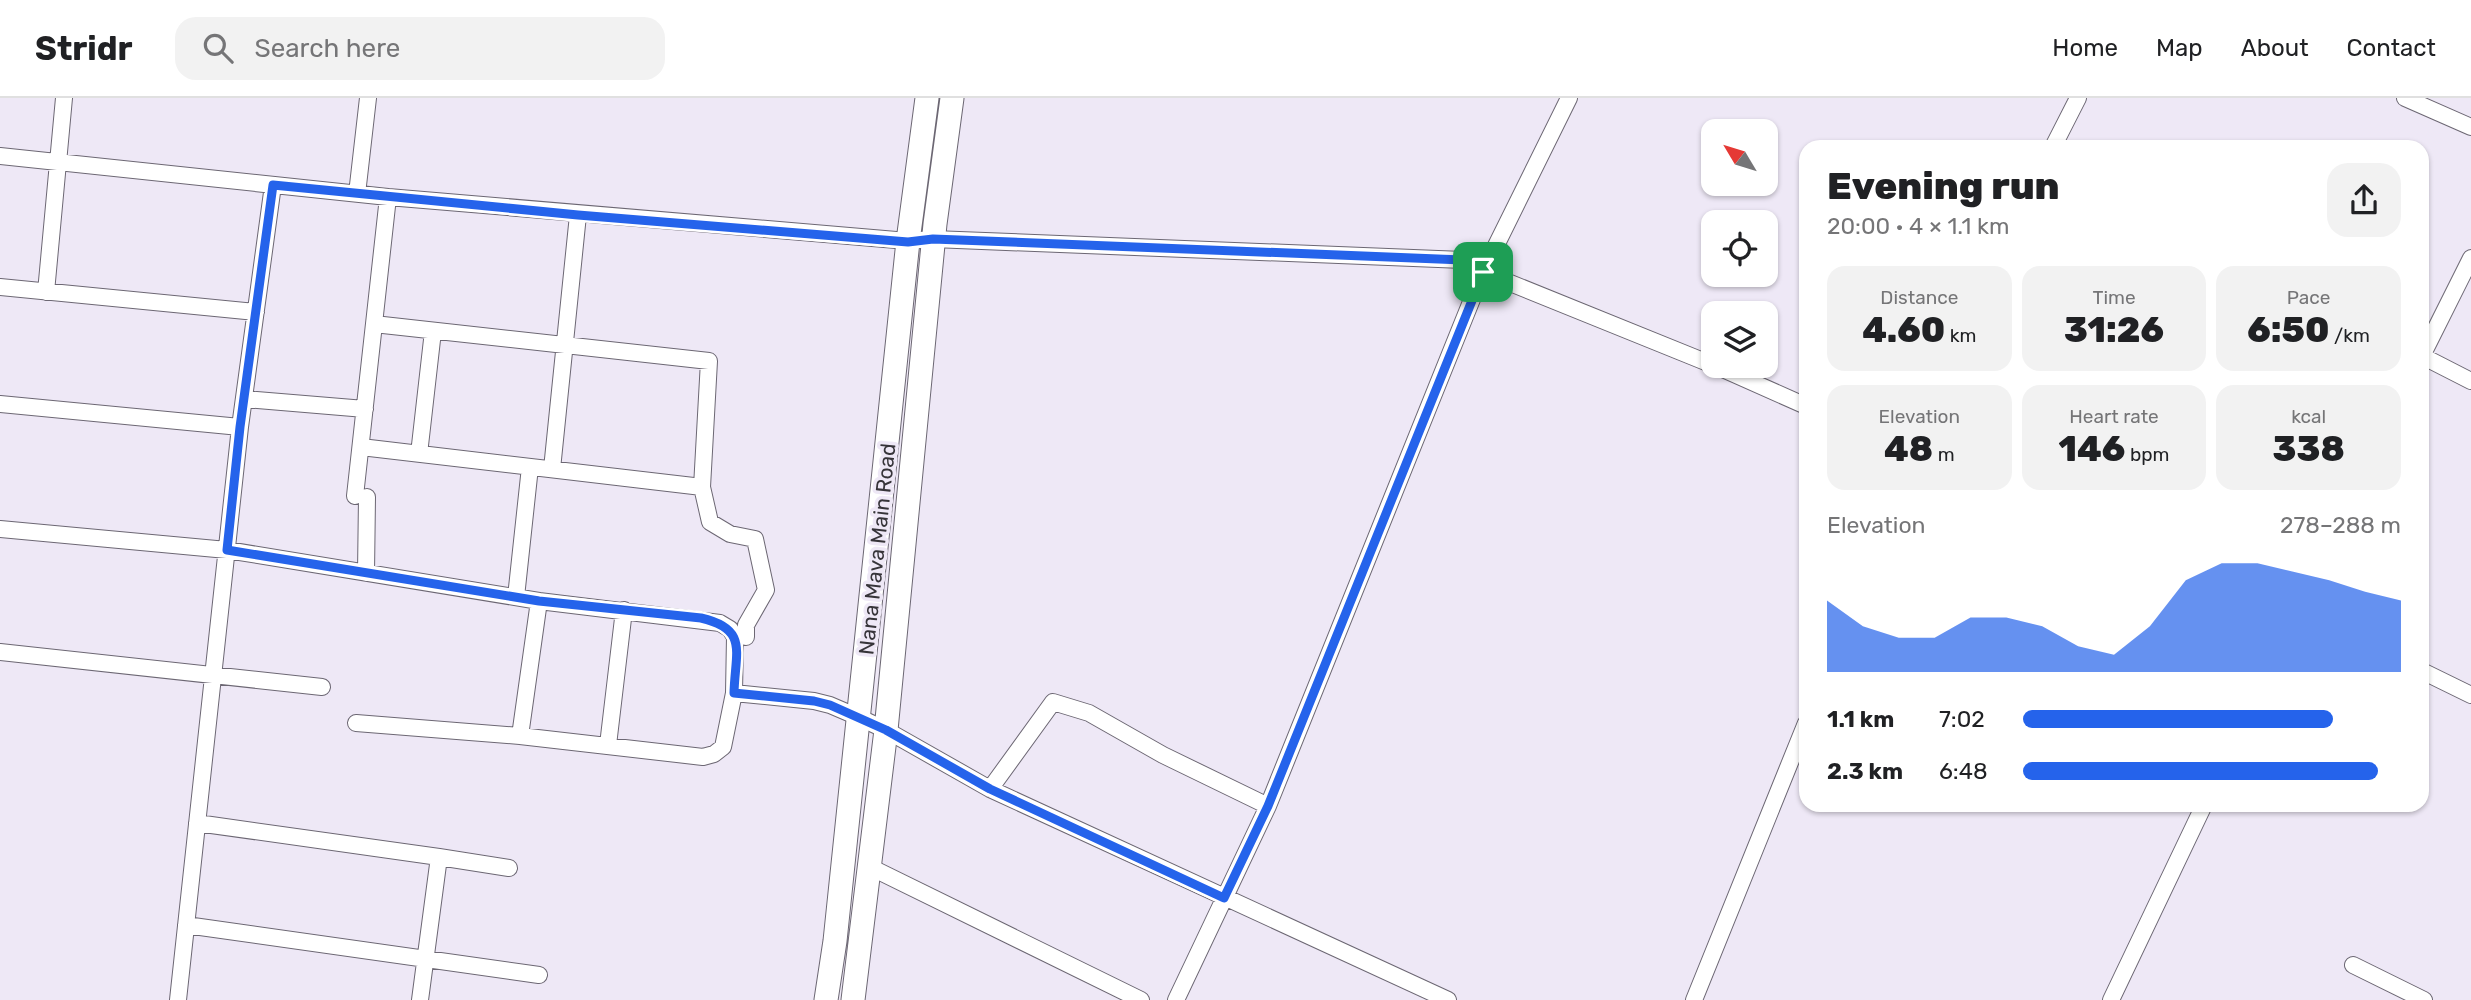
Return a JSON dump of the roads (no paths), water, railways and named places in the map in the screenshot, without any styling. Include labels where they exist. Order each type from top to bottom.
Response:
[{"type":"street","points":[[46,292],[64,98]]},
{"type":"street","points":[[357,194],[368,98]]},
{"type":"street","name":"Nana Mava Main Road","points":[[826,1000],[835,941],[908,242],[927,98]]},
{"type":"street","name":"Nana Mava Main Road","points":[[853,1000],[886,730],[933,239],[952,98]]},
{"type":"street","points":[[1176,1000],[1268,806],[1485,267],[1569,98]]},
{"type":"street","points":[[2057,140],[2078,98]]},
{"type":"street","points":[[2405,98],[2471,127]]},
{"type":"street","points":[[0,156],[388,198],[908,242],[933,239],[1485,267],[1701,359]]},
{"type":"street","points":[[178,1000],[240,427],[273,185]]},
{"type":"street","points":[[366,573],[361,447],[388,198]]},
{"type":"street","points":[[552,469],[578,215]]},
{"type":"street","points":[[2429,342],[2471,258]]},
{"type":"street","points":[[0,287],[256,312]]},
{"type":"street","points":[[374,324],[709,361],[702,487],[710,522],[730,534],[755,539],[766,590],[746,625],[746,637]]},
{"type":"street","points":[[419,454],[433,331]]},
{"type":"street","points":[[2429,360],[2471,381]]},
{"type":"street","points":[[1743,378],[1799,403]]},
{"type":"street","points":[[244,399],[365,409]]},
{"type":"street","points":[[0,404],[240,427]]},
{"type":"street","points":[[361,447],[702,487]]},
{"type":"street","points":[[516,597],[530,467]]},
{"type":"street","points":[[0,529],[227,550],[539,601],[701,618],[720,623],[730,629],[735,637],[734,693],[723,747],[704,757],[520,736],[356,723]]},
{"type":"street","points":[[520,736],[539,601]]},
{"type":"street","points":[[608,745],[624,610]]},
{"type":"street","points":[[0,653],[323,687]]},
{"type":"street","points":[[2429,674],[2471,695]]},
{"type":"street","points":[[734,693],[814,701],[858,717],[990,789],[1448,1000]]},
{"type":"street","points":[[990,789],[1053,702],[1089,713],[1163,755],[1268,806]]},
{"type":"street","points":[[1694,1000],[1799,740]]},
{"type":"street","points":[[2111,1000],[2201,812]]},
{"type":"street","points":[[197,823],[509,868]]},
{"type":"street","points":[[420,1000],[439,858]]},
{"type":"street","points":[[870,867],[1141,1000]]},
{"type":"street","points":[[186,925],[539,975]]},
{"type":"street","points":[[2353,965],[2424,1000]]}]
